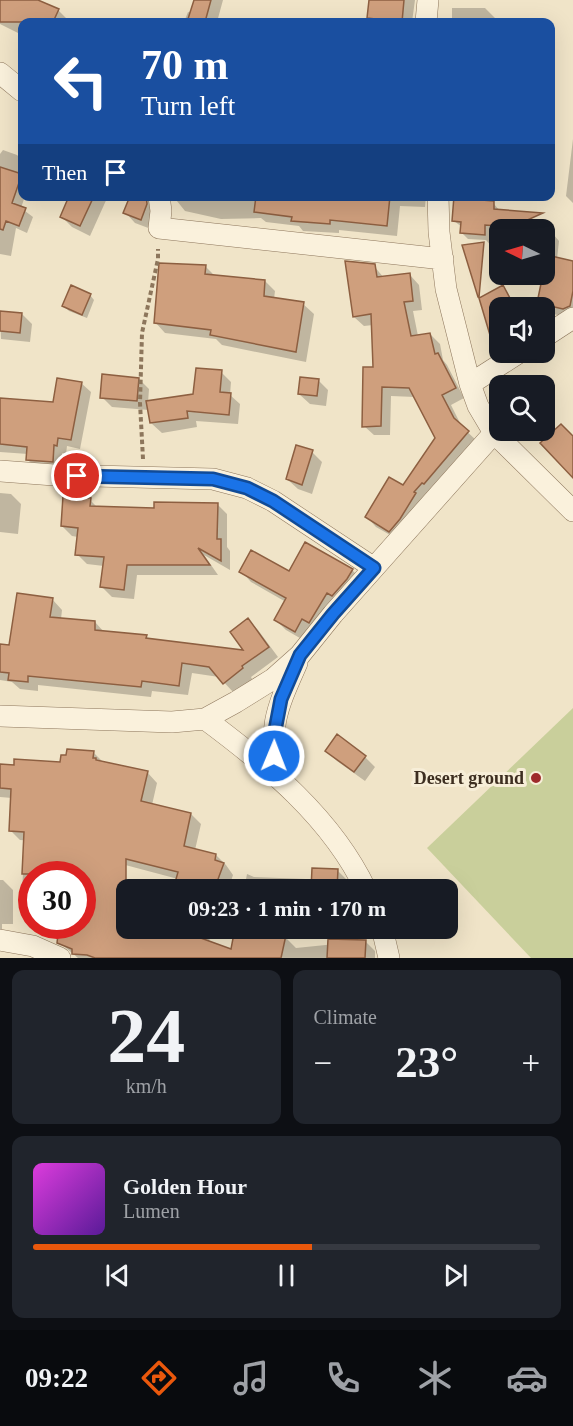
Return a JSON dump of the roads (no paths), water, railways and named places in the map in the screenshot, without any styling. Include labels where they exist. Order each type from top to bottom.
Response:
[{"type":"street","points":[[426,18],[428,0]]},
{"type":"street","points":[[0,73],[18,88]]},
{"type":"street","points":[[160,201],[159,228],[443,259]]},
{"type":"street","points":[[438,201],[446,289],[470,384],[478,406],[489,425]]},
{"type":"street","points":[[555,330],[573,318]]},
{"type":"street","points":[[470,384],[503,363]]},
{"type":"street","points":[[0,716],[171,722],[205,719],[236,702],[273,679],[300,655],[333,614],[489,440]]},
{"type":"street","points":[[501,441],[573,511]]},
{"type":"street","points":[[0,471],[54,476],[213,479],[247,488],[273,501],[374,568]]},
{"type":"street","points":[[281,780],[274,756],[275,722],[281,699],[300,655]]},
{"type":"street","points":[[205,719],[256,757],[281,780],[341,846],[360,879]]},
{"type":"street","points":[[385,939],[389,958]]},
{"type":"street","points":[[0,940],[33,946],[60,958]]},
{"type":"place","name":"Desert ground","points":[[536,778]]}]
